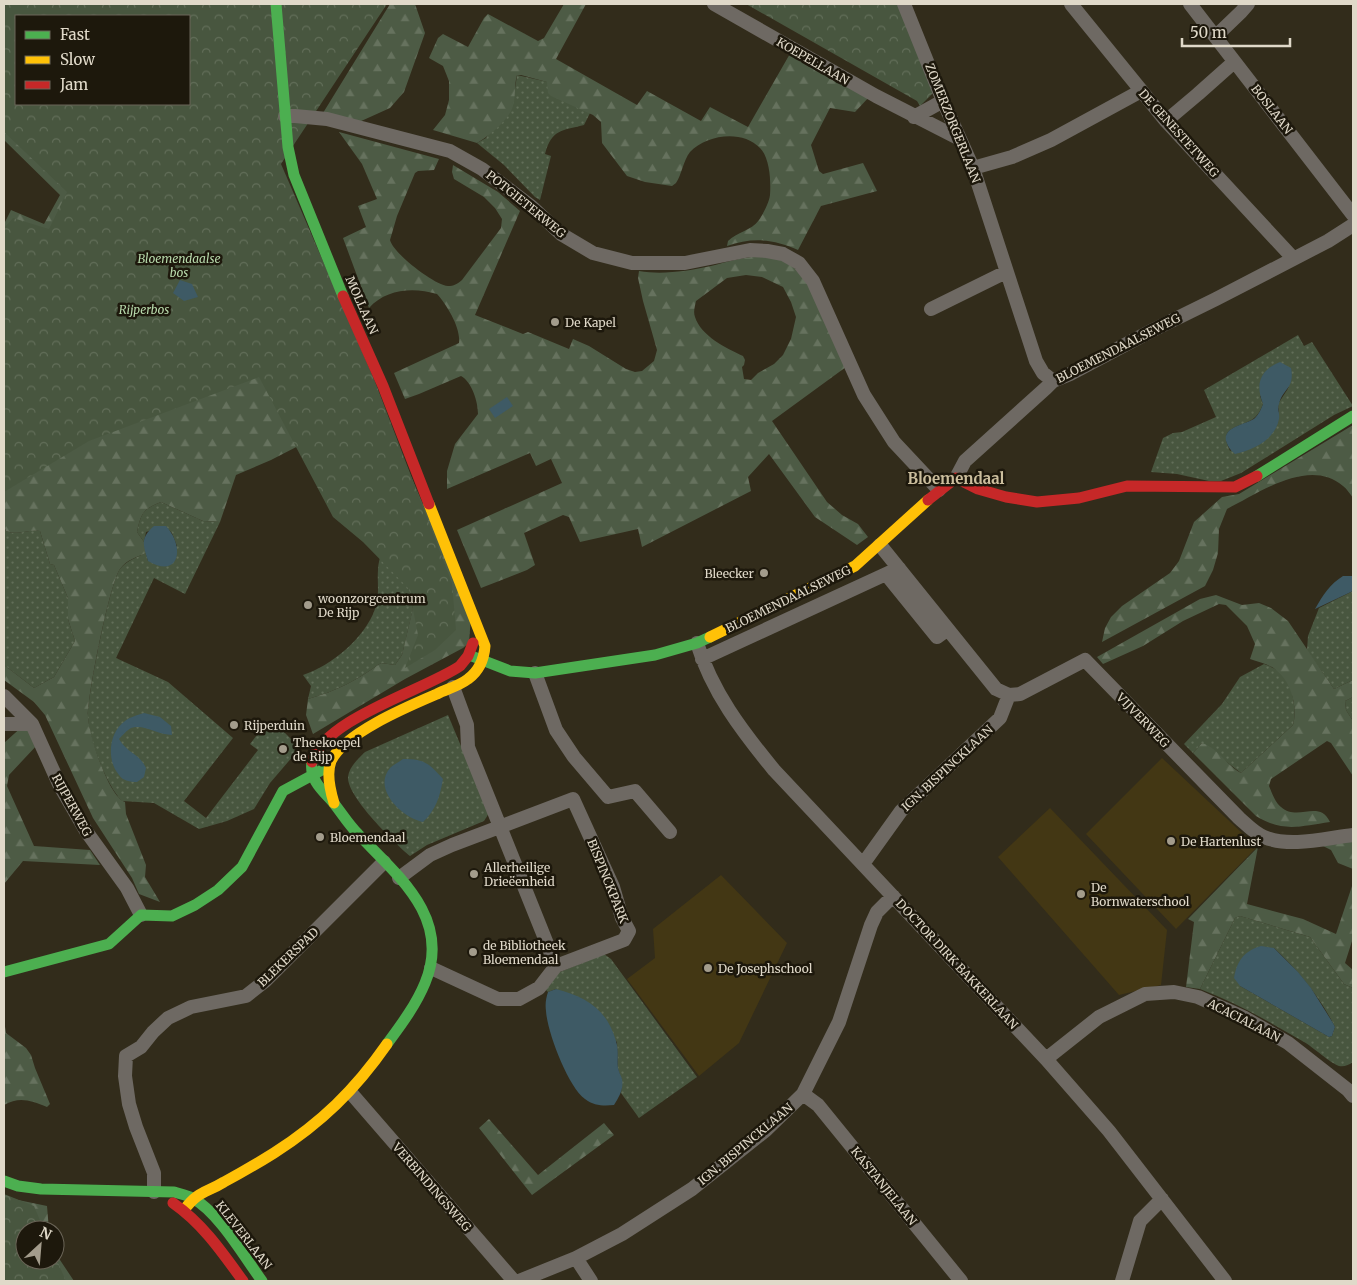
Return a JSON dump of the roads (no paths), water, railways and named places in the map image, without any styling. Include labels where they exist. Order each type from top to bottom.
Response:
[{"type":"street","name":"MOLLAAN","points":[[276,4],[288,147],[294,175],[333,274],[383,386],[485,646],[482,662]]},
{"type":"street","name":"KOEPELLAAN","points":[[714,4],[914,117],[960,139]]},
{"type":"street","name":"ZOMERZORGERLAAN","points":[[904,4],[973,168],[1036,361],[1042,373],[1052,381]]},
{"type":"street","name":"DE GENESTETWEG","points":[[1071,4],[1166,121],[1293,258]]},
{"type":"street","name":"BOSLAAN","points":[[1190,4],[1234,62],[1271,106],[1353,215]]},
{"type":"street","points":[[1216,36],[1248,4]]},
{"type":"street","points":[[1166,121],[1234,62]]},
{"type":"street","points":[[973,168],[1012,157],[1051,140],[1141,91]]},
{"type":"street","points":[[914,117],[944,101]]},
{"type":"street","name":"POTGIETERWEG","points":[[285,116],[327,119],[450,151],[482,169],[532,207],[561,234],[593,253],[632,263],[685,263],[750,250],[783,254],[799,264],[813,281],[864,396],[894,442],[939,490]]},
{"type":"street","name":"BLOEMENDAALSEWEG","points":[[469,655],[482,662],[510,671],[535,672],[655,655],[696,643],[855,566],[939,490],[956,478],[965,462],[1052,381],[1070,374],[1328,241],[1353,226]]},
{"type":"street","points":[[931,309],[1006,272]]},
{"type":"street","points":[[956,478],[978,489],[1037,502],[1078,498],[1127,486],[1235,487],[1260,475],[1353,416]]},
{"type":"street","points":[[880,545],[893,571],[937,636],[948,629],[992,685],[1008,695]]},
{"type":"street","name":"BLOEMENDAALSEWEG","points":[[702,659],[893,571]]},
{"type":"street","name":"MOLLAAN","points":[[469,606],[474,638],[469,655]]},
{"type":"street","name":"DOCTOR DIRK BAKKERLAAN","points":[[696,643],[718,693],[743,732],[774,770],[1046,1059],[1108,1131],[1225,1281]]},
{"type":"street","points":[[188,1213],[192,1198],[201,1192],[220,1185],[290,1142],[323,1119],[351,1092],[366,1074],[415,1005],[425,986],[431,968],[433,942],[426,918],[413,894],[345,820],[334,803],[321,790],[312,776],[312,763],[316,752],[326,739],[338,729],[379,706],[454,670],[469,655]]},
{"type":"street","name":"VIJVERWEG","points":[[1008,695],[1020,694],[1085,660],[1232,812],[1255,832],[1266,838],[1281,841],[1302,841],[1353,835]]},
{"type":"street","points":[[334,803],[329,780],[330,765],[333,757],[346,742],[411,706],[473,676],[482,662]]},
{"type":"street","points":[[535,672],[556,730],[576,759],[608,797],[635,791],[670,832]]},
{"type":"street","points":[[431,968],[498,999],[520,999],[539,988],[556,966],[468,747],[467,725],[453,687]]},
{"type":"street","name":"IGN. BISPINCKLAAN","points":[[863,864],[901,811],[1000,718],[1008,695]]},
{"type":"street","name":"RIJPERWEG","points":[[4,696],[32,724],[60,786],[81,824],[127,888],[141,915]]},
{"type":"street","points":[[4,724],[32,724]]},
{"type":"street","points":[[4,972],[109,944],[141,915],[172,916],[195,905],[218,890],[242,867],[283,791],[330,765]]},
{"type":"street","name":"BISPINCKPARK","points":[[399,878],[430,855],[452,845],[501,828],[573,799],[613,887],[622,918],[629,931],[624,940],[556,966]]},
{"type":"street","name":"BLEKERSPAD","points":[[154,1192],[154,1173],[129,1104],[125,1076],[126,1056],[141,1047],[168,1018],[192,1007],[246,996],[253,991],[266,981],[384,862]]},
{"type":"street","name":"IGN. BISPINCKLAAN","points":[[519,1281],[576,1258],[622,1234],[699,1184],[766,1130],[804,1094],[839,1022],[871,925],[877,912],[893,896]]},
{"type":"street","name":"ACACIALAAN","points":[[1046,1059],[1099,1018],[1145,994],[1174,992],[1198,998],[1244,1018],[1288,1043],[1352,1091]]},
{"type":"street","name":"VERBINDINGSWEG","points":[[351,1092],[514,1281]]},
{"type":"street","name":"KASTANJELAAN","points":[[804,1094],[818,1105],[961,1281]]},
{"type":"street","name":"KLEVERLAAN","points":[[4,1181],[18,1186],[40,1188],[174,1192],[192,1198],[204,1206],[216,1219],[262,1281]]},
{"type":"street","points":[[188,1213],[204,1206],[217,1194],[220,1185]]},
{"type":"street","points":[[154,1192],[188,1213],[202,1226],[243,1281]]},
{"type":"street","points":[[1122,1281],[1140,1221],[1162,1199]]},
{"type":"street","points":[[576,1258],[591,1281]]},
{"type":"water","points":[[180,280],[192,284],[198,297],[184,301],[173,293]]},
{"type":"water","points":[[1280,362],[1291,368],[1292,375],[1290,384],[1278,406],[1279,417],[1277,426],[1268,438],[1256,447],[1235,454],[1226,441],[1226,436],[1231,429],[1258,415],[1263,404],[1259,390],[1261,378],[1268,369]]},
{"type":"water","points":[[507,397],[513,406],[495,418],[489,409]]},
{"type":"water","points":[[154,526],[166,526],[172,534],[177,551],[173,564],[159,566],[148,561],[144,542],[146,534]]},
{"type":"water","points":[[1343,576],[1353,576],[1353,591],[1315,609],[1327,590]]},
{"type":"water","points":[[144,713],[160,717],[171,726],[172,735],[141,727],[129,729],[119,739],[126,748],[140,759],[146,768],[144,777],[137,782],[125,780],[115,769],[112,762],[111,746],[115,732],[125,721]]},
{"type":"water","points":[[403,759],[426,763],[443,779],[437,802],[423,822],[406,815],[387,793],[385,776],[390,768]]},
{"type":"water","points":[[1261,946],[1274,948],[1311,988],[1335,1027],[1332,1036],[1329,1037],[1240,986],[1234,978],[1239,962],[1250,951]]},
{"type":"water","points":[[556,989],[577,996],[594,1006],[607,1020],[612,1030],[617,1044],[618,1068],[622,1079],[621,1093],[614,1105],[599,1105],[585,1099],[578,1093],[565,1071],[550,1032],[546,1011],[548,992]]},
{"type":"place","name":"De Kapel","points":[[555,322]]},
{"type":"place","name":"Bleecker","points":[[764,573]]},
{"type":"place","name":"woonzorgcentrum De Rijp","points":[[308,605]]},
{"type":"place","name":"Rijperduin","points":[[234,725]]},
{"type":"place","name":"Theekoepel de Rijp","points":[[283,749]]},
{"type":"place","name":"Bloemendaal","points":[[320,837]]},
{"type":"place","name":"De Hartenlust","points":[[1171,841]]},
{"type":"place","name":"Allerheilige Drieëenheid","points":[[474,874]]},
{"type":"place","name":"De Bornwaterschool","points":[[1081,894]]},
{"type":"place","name":"de Bibliotheek Bloemendaal","points":[[473,952]]},
{"type":"place","name":"De Josephschool","points":[[708,968]]},
{"type":"district","name":"Bloemendaal","points":[[956,478]]},
{"type":"park label","name":"Bloemendaalse bos","points":[[179,265]]},
{"type":"park label","name":"Rijperbos","points":[[144,309]]}]
